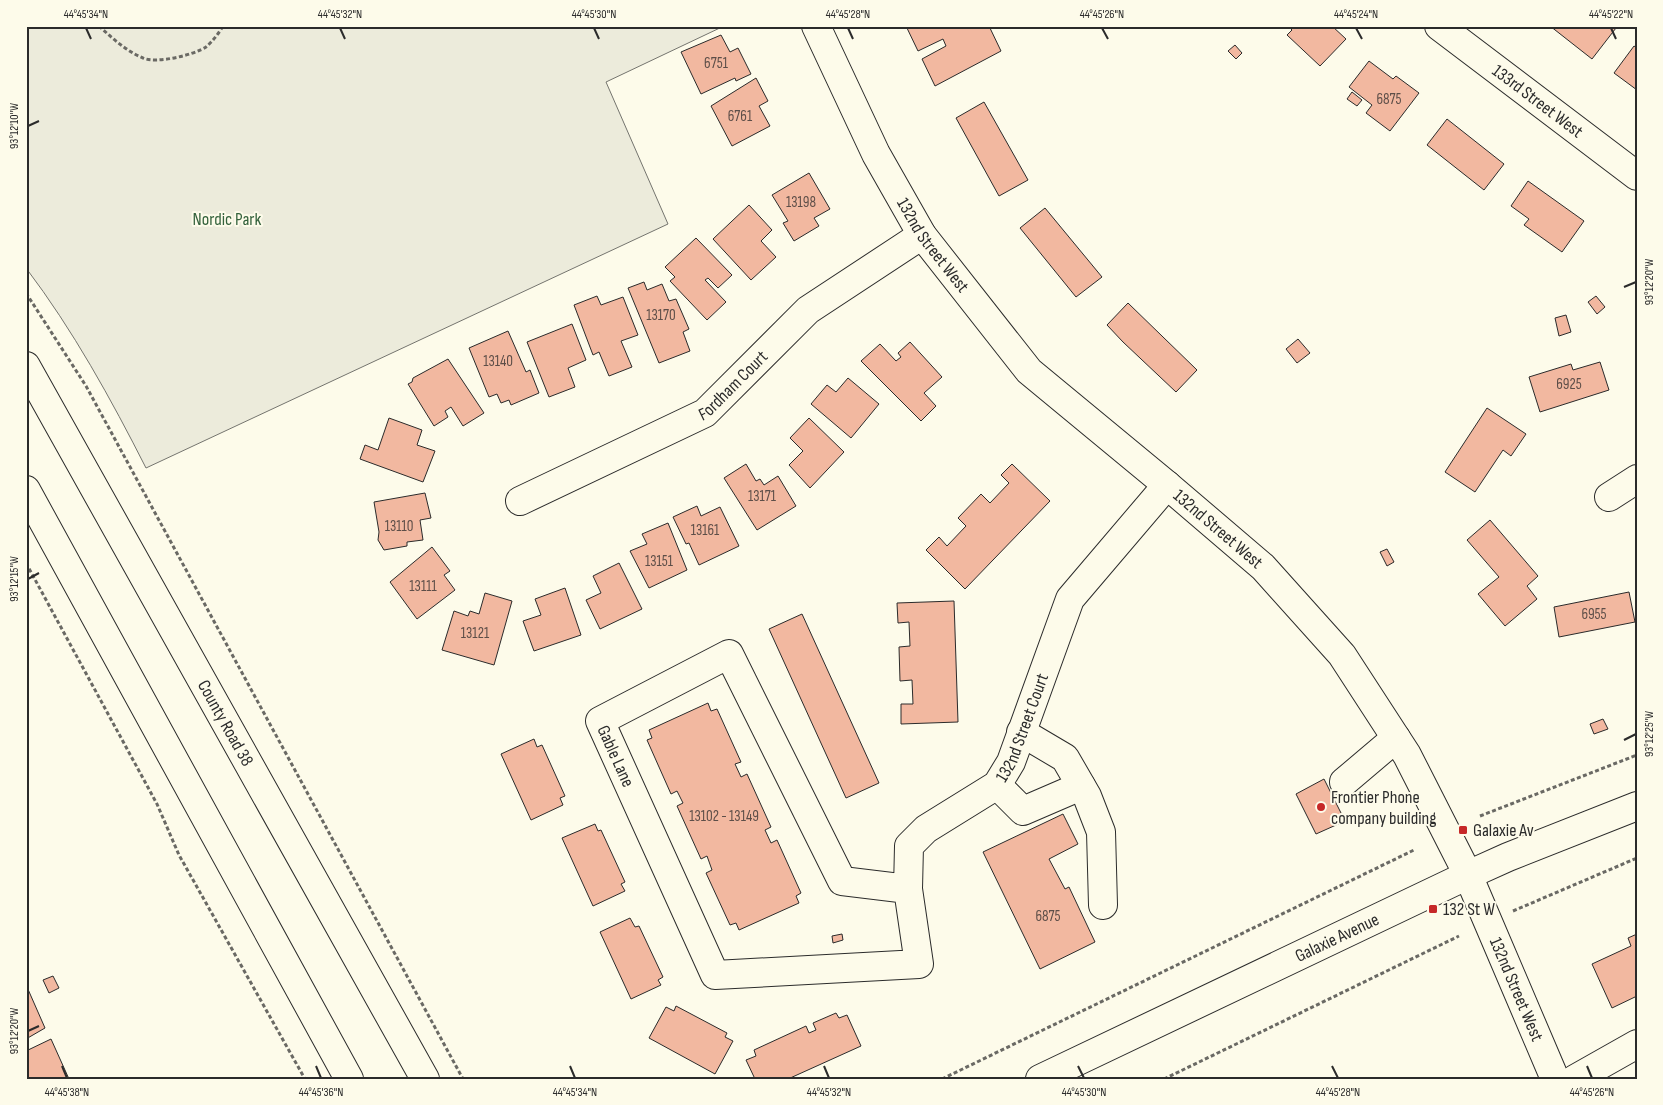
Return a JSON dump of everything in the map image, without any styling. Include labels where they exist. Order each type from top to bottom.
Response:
[{"type":"street","name":"132nd Street West","points":[[816,26],[876,154],[922,234],[1029,371],[1168,485],[1263,567],[1342,655],[1407,755],[1468,875],[1554,1079]]},
{"type":"street","name":"133rd Street West","points":[[1438,26],[1637,176]]},
{"type":"street","name":"Fordham Court","points":[[520,501],[705,414],[808,310],[922,234]]},
{"type":"street","name":"County Road 38","points":[[26,366],[425,1079]]},
{"type":"street","points":[[1609,497],[1637,479]]},
{"type":"street","name":"132nd Street Court","points":[[919,964],[908,889],[909,846],[926,829],[997,785],[1011,762],[1070,599],[1168,485]]},
{"type":"street","points":[[26,490],[349,1079]]},
{"type":"street","name":"Gable Lane","points":[[908,889],[842,881],[729,654],[600,721],[715,975],[919,964]]},
{"type":"street","points":[[1022,732],[1066,758],[1081,786],[1101,832],[1103,905]]},
{"type":"street","points":[[1344,782],[1396,738]]},
{"type":"street","points":[[997,785],[1024,811],[1081,786]]},
{"type":"street","name":"Galaxie Avenue","points":[[1040,1079],[1468,875],[1637,806]]},
{"type":"street","points":[[1575,1079],[1637,1044]]},
{"type":"path","points":[[99,26],[118,43],[144,59],[161,60],[206,47],[223,26]]},
{"type":"path","points":[[26,293],[86,386],[463,1079]]},
{"type":"path","points":[[26,563],[157,804],[179,854],[305,1079]]},
{"type":"path","points":[[1480,816],[1637,755]]},
{"type":"path","points":[[942,1079],[1414,850]]},
{"type":"path","points":[[1512,911],[1637,858]]},
{"type":"path","points":[[1164,1079],[1459,936]]},
{"type":"green space","name":"Nordic Park","points":[[26,26],[724,26],[606,82],[668,224],[146,468],[119,416],[75,340],[26,268]]},
{"type":"building","points":[[906,26],[989,26],[1001,51],[935,86],[922,59],[946,46],[943,39],[918,51]]},
{"type":"building","points":[[1288,26],[1332,26],[1346,39],[1320,66],[1287,35],[1292,30]]},
{"type":"building","points":[[1550,26],[1613,26],[1616,28],[1592,59]]},
{"type":"building","points":[[721,35],[730,52],[738,48],[751,74],[736,81],[735,78],[701,94],[681,52]]},
{"type":"building","points":[[1235,45],[1242,53],[1236,59],[1228,51]]},
{"type":"building","points":[[1634,46],[1637,48],[1637,90],[1614,73]]},
{"type":"building","points":[[1369,61],[1393,79],[1396,76],[1419,93],[1390,131],[1366,113],[1372,105],[1349,87]]},
{"type":"building","points":[[756,78],[768,101],[759,106],[770,126],[732,146],[711,106]]},
{"type":"building","points":[[1352,92],[1362,100],[1357,106],[1347,99]]},
{"type":"building","points":[[984,102],[1028,180],[999,196],[956,118]]},
{"type":"building","points":[[1447,119],[1504,164],[1484,190],[1427,145]]},
{"type":"building","points":[[809,173],[830,209],[814,218],[819,226],[794,241],[783,223],[788,221],[772,195]]},
{"type":"building","points":[[1528,181],[1584,221],[1562,252],[1524,225],[1529,219],[1511,206]]},
{"type":"building","points":[[749,205],[772,230],[761,241],[776,257],[751,280],[713,239]]},
{"type":"building","points":[[1045,208],[1102,277],[1076,297],[1020,228]]},
{"type":"building","points":[[696,238],[732,275],[718,288],[708,278],[705,280],[726,302],[707,320],[670,281],[675,277],[665,267]]},
{"type":"building","points":[[644,282],[647,290],[662,284],[669,301],[676,299],[689,329],[683,332],[690,351],[659,363],[628,288]]},
{"type":"building","points":[[597,296],[601,305],[623,297],[638,335],[621,341],[632,367],[609,376],[599,352],[593,355],[574,305]]},
{"type":"building","points":[[1596,296],[1605,307],[1597,314],[1588,302]]},
{"type":"building","points":[[1128,303],[1197,370],[1176,392],[1107,325]]},
{"type":"building","points":[[1566,315],[1571,332],[1559,336],[1555,318]]},
{"type":"building","points":[[572,324],[586,360],[568,368],[575,387],[549,397],[527,342]]},
{"type":"building","points":[[508,331],[526,372],[530,370],[539,393],[511,405],[509,400],[501,403],[497,394],[489,397],[469,348]]},
{"type":"building","points":[[1298,339],[1310,353],[1297,363],[1286,349]]},
{"type":"building","points":[[910,342],[942,377],[924,393],[936,406],[921,421],[861,361],[880,344],[896,361],[901,357],[898,353]]},
{"type":"building","points":[[448,359],[484,413],[463,426],[451,407],[445,411],[448,417],[434,426],[408,384],[412,382],[413,378]]},
{"type":"building","points":[[1600,362],[1609,390],[1540,412],[1529,377],[1571,364],[1573,370]]},
{"type":"building","points":[[848,378],[879,404],[851,438],[811,404],[827,385],[836,392]]},
{"type":"building","points":[[1487,408],[1526,434],[1511,456],[1503,450],[1475,492],[1445,472]]},
{"type":"building","points":[[389,418],[422,430],[417,445],[435,451],[423,482],[360,459],[365,445],[378,450]]},
{"type":"building","points":[[809,418],[844,452],[810,488],[789,465],[803,451],[790,438]]},
{"type":"building","points":[[746,464],[756,481],[760,479],[764,485],[778,476],[796,506],[757,530],[724,478]]},
{"type":"building","points":[[1012,464],[1050,501],[965,589],[926,550],[939,537],[947,546],[966,526],[958,518],[981,494],[990,503],[1009,483],[1001,475]]},
{"type":"building","points":[[425,493],[431,518],[420,520],[423,540],[407,542],[407,546],[384,550],[378,540],[379,532],[374,502]]},
{"type":"building","points":[[697,506],[701,516],[720,507],[739,546],[699,565],[689,543],[686,544],[673,517]]},
{"type":"building","points":[[1490,520],[1538,576],[1527,586],[1537,599],[1505,626],[1478,594],[1499,577],[1467,540]]},
{"type":"building","points":[[668,523],[687,570],[649,588],[630,551],[647,544],[642,534]]},
{"type":"building","points":[[432,547],[450,571],[444,575],[455,590],[417,619],[390,582]]},
{"type":"building","points":[[1387,549],[1394,562],[1387,566],[1380,552]]},
{"type":"building","points":[[619,563],[642,609],[600,629],[586,600],[601,593],[593,576]]},
{"type":"building","points":[[565,588],[581,635],[534,651],[523,621],[541,615],[535,599]]},
{"type":"building","points":[[1629,592],[1635,622],[1559,637],[1554,607]]},
{"type":"building","points":[[485,593],[512,601],[494,665],[442,650],[454,611],[468,616],[470,611],[479,614]]},
{"type":"building","points":[[954,601],[958,722],[901,724],[901,704],[913,704],[912,680],[900,681],[899,647],[910,646],[909,622],[898,623],[897,603]]},
{"type":"building","points":[[802,614],[879,783],[846,798],[769,629]]},
{"type":"building","points":[[708,703],[711,711],[717,709],[741,762],[735,764],[741,777],[747,774],[771,827],[765,830],[771,843],[777,840],[801,893],[796,896],[799,903],[739,930],[736,923],[730,925],[706,873],[712,870],[707,856],[701,859],[677,806],[683,803],[677,791],[671,794],[647,740],[652,738],[649,730]]},
{"type":"building","points":[[1603,719],[1608,729],[1594,734],[1590,724]]},
{"type":"building","points":[[534,739],[537,747],[542,745],[565,796],[560,798],[563,805],[531,820],[501,754]]},
{"type":"building","name":"Frontier Phone company building","points":[[1324,779],[1345,821],[1316,834],[1296,794]]},
{"type":"building","points":[[1063,814],[1078,844],[1049,859],[1065,889],[1069,887],[1095,942],[1040,969],[983,852]]},
{"type":"building","points":[[595,824],[598,831],[601,830],[625,882],[621,884],[625,891],[593,906],[562,838]]},
{"type":"building","points":[[630,918],[635,927],[639,926],[663,977],[658,980],[661,985],[631,999],[600,932]]},
{"type":"building","points":[[842,934],[843,940],[833,943],[832,936]]},
{"type":"building","points":[[1637,934],[1637,996],[1612,1008],[1592,964],[1631,946],[1628,938]]},
{"type":"building","points":[[53,976],[59,988],[49,993],[43,980]]},
{"type":"building","points":[[26,987],[45,1028],[26,1039]]},
{"type":"building","points":[[676,1006],[727,1033],[725,1037],[733,1041],[715,1074],[649,1038],[666,1007],[674,1011]]},
{"type":"building","points":[[836,1013],[839,1018],[847,1015],[861,1046],[788,1079],[755,1079],[746,1060],[756,1056],[754,1050],[806,1026],[809,1033],[816,1030],[813,1023]]},
{"type":"building","points":[[51,1039],[69,1079],[26,1079],[26,1051]]},
{"type":"place","name":"Frontier Phone company building","points":[[1321,807]]},
{"type":"place","name":"Galaxie Av","points":[[1463,830]]},
{"type":"place","name":"132 St W","points":[[1433,909]]}]
